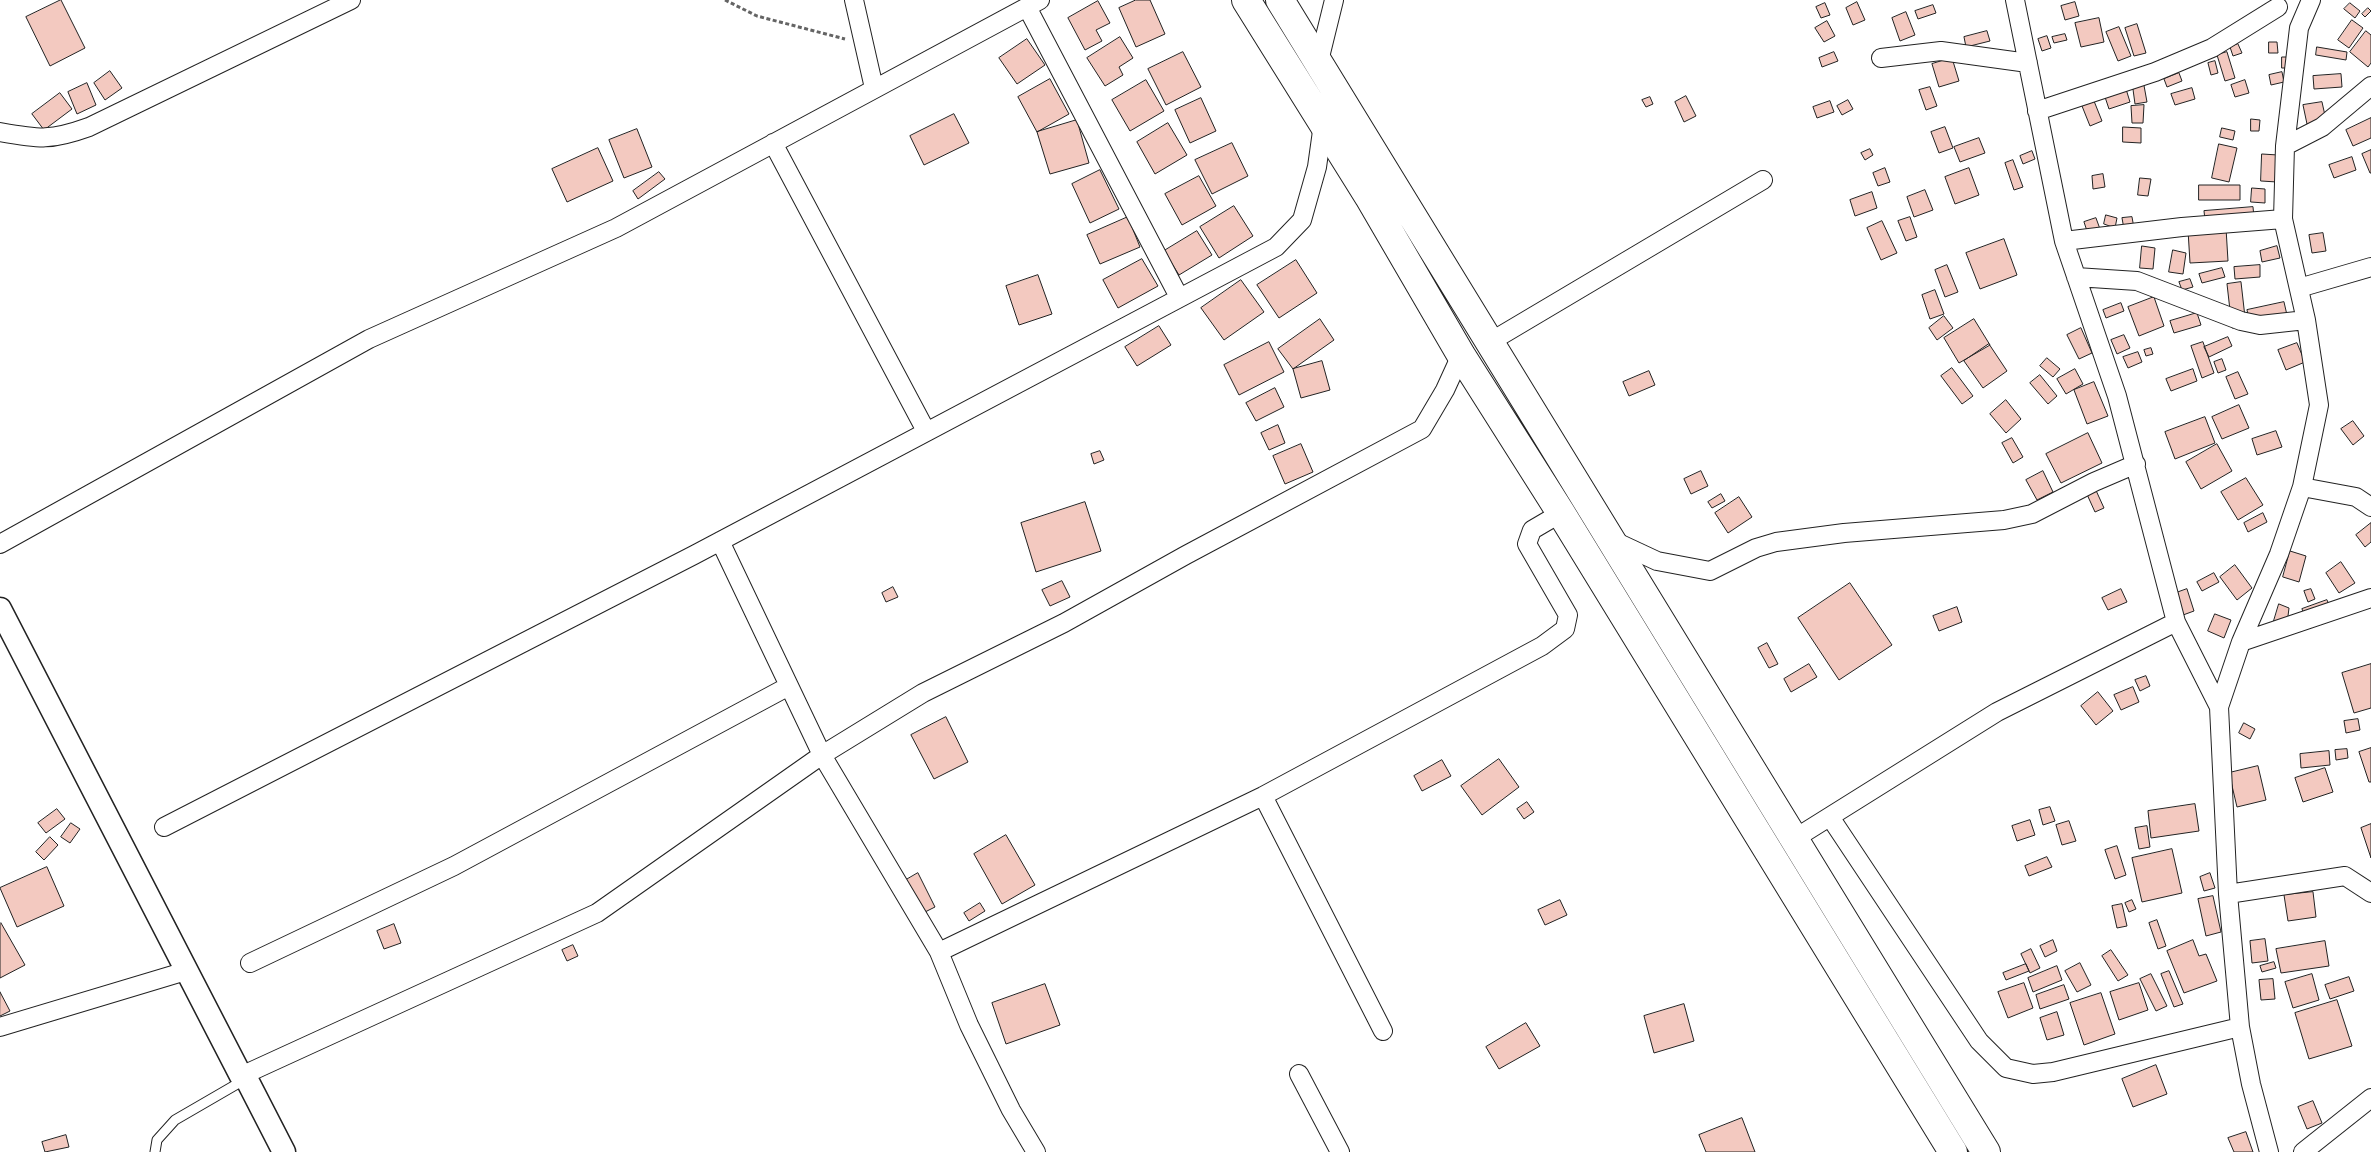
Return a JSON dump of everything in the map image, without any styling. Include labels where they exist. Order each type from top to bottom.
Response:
[{"type":"main road","points":[[1246,0],[1369,197],[1461,355],[1561,512],[1953,1152]]},
{"type":"main road","points":[[1280,0],[1986,1152]]},
{"type":"street","points":[[0,132],[40,139],[60,137],[89,127],[352,0]]},
{"type":"street","points":[[854,0],[874,88]]},
{"type":"street","points":[[1319,61],[1334,0]]},
{"type":"street","points":[[2015,0],[2064,241],[2117,396],[2176,622],[2219,707]]},
{"type":"street","points":[[2269,1152],[2251,1084],[2240,1027],[2228,894],[2219,707],[2241,642],[2279,554],[2302,487],[2319,404],[2306,320],[2284,219],[2285,146],[2299,28],[2311,0]]},
{"type":"street","points":[[0,544],[370,339],[616,228],[1033,4],[1179,297]]},
{"type":"street","points":[[2037,110],[2155,72],[2204,52],[2275,4],[2299,28]]},
{"type":"street","points":[[1881,58],[1940,51],[2028,63]]},
{"type":"street","points":[[2285,146],[2322,128],[2371,86]]},
{"type":"street","points":[[164,827],[720,541],[1276,247],[1302,220],[1317,167],[1323,124]]},
{"type":"street","points":[[773,143],[926,431]]},
{"type":"street","points":[[1490,342],[1763,180]]},
{"type":"street","points":[[2064,241],[2182,227],[2284,219]]},
{"type":"street","points":[[2299,288],[2371,267]]},
{"type":"street","points":[[2076,277],[2137,282],[2241,321],[2260,326],[2306,320]]},
{"type":"street","points":[[244,1077],[597,913],[822,755],[923,693],[1064,623],[1186,555],[1422,430],[1445,390],[1461,355]]},
{"type":"street","points":[[1611,540],[1656,561],[1710,571],[1756,548],[1776,542],[1844,533],[2004,520],[2032,514],[2094,482],[2136,464]]},
{"type":"street","points":[[2302,487],[2356,497],[2371,507]]},
{"type":"street","points":[[939,952],[1263,796],[1542,646],[1565,629],[1568,615],[1527,544],[1532,530],[1561,512]]},
{"type":"street","points":[[720,541],[822,755],[939,952],[969,1025],[1011,1110],[1036,1152]]},
{"type":"street","points":[[2241,642],[2371,598]]},
{"type":"street","points":[[0,609],[186,971],[284,1152]]},
{"type":"street","points":[[1794,839],[1997,712],[2176,622]]},
{"type":"street","points":[[250,963],[454,866],[789,686]]},
{"type":"street","points":[[1263,796],[1383,1031]]},
{"type":"street","points":[[1830,817],[1979,1042],[2006,1068],[2032,1074],[2053,1072],[2240,1027]]},
{"type":"street","points":[[2228,894],[2345,876],[2371,893]]},
{"type":"street","points":[[0,1027],[186,971]]},
{"type":"street","points":[[1299,1074],[1340,1152]]},
{"type":"street","points":[[2303,1152],[2371,1098]]},
{"type":"lane","points":[[155,1152],[157,1140],[176,1120],[244,1077]]},
{"type":"path","points":[[725,0],[757,16],[828,36],[865,43]]},
{"type":"building","points":[[61,0],[85,48],[50,66],[26,17]]},
{"type":"building","points":[[1136,0],[1150,0],[1165,34],[1136,47],[1119,8]]},
{"type":"building","points":[[1098,1],[1110,23],[1096,30],[1102,41],[1085,50],[1068,18]]},
{"type":"building","points":[[1857,2],[1865,20],[1853,25],[1846,8]]},
{"type":"building","points":[[2075,2],[2079,16],[2065,20],[2061,6]]},
{"type":"building","points":[[1825,3],[1830,15],[1821,18],[1816,7]]},
{"type":"building","points":[[2350,3],[2360,11],[2355,18],[2344,9]]},
{"type":"building","points":[[1933,5],[1936,13],[1918,19],[1915,11]]},
{"type":"building","points":[[2368,8],[2371,11],[2365,17],[2362,14]]},
{"type":"building","points":[[1906,12],[1915,35],[1900,41],[1892,18]]},
{"type":"building","points":[[2099,18],[2104,42],[2081,47],[2075,23]]},
{"type":"building","points":[[2352,20],[2363,28],[2349,48],[2338,40]]},
{"type":"building","points":[[1827,21],[1835,36],[1824,42],[1815,28]]},
{"type":"building","points":[[2137,24],[2146,53],[2134,56],[2125,28]]},
{"type":"building","points":[[2119,27],[2131,56],[2118,61],[2106,32]]},
{"type":"building","points":[[1987,31],[1990,41],[1966,47],[1964,37]]},
{"type":"building","points":[[2366,31],[2371,35],[2371,63],[2368,67],[2350,52]]},
{"type":"building","points":[[2065,34],[2067,40],[2054,43],[2052,37]]},
{"type":"building","points":[[2047,36],[2051,48],[2042,51],[2038,39]]},
{"type":"building","points":[[1120,37],[1133,58],[1119,67],[1123,75],[1105,86],[1087,58]]},
{"type":"building","points":[[1027,39],[1045,65],[1017,84],[999,58]]},
{"type":"building","points":[[2269,42],[2277,42],[2278,53],[2269,53]]},
{"type":"building","points":[[2238,44],[2242,53],[2233,56],[2230,47]]},
{"type":"building","points":[[2317,47],[2347,52],[2346,60],[2316,55]]},
{"type":"building","points":[[1183,52],[1201,87],[1166,105],[1148,69]]},
{"type":"building","points":[[1834,52],[1838,61],[1822,67],[1819,58]]},
{"type":"building","points":[[2227,52],[2235,78],[2225,81],[2217,55]]},
{"type":"building","points":[[2282,57],[2288,57],[2289,68],[2282,68]]},
{"type":"building","points":[[1952,58],[1959,81],[1939,87],[1932,64]]},
{"type":"building","points":[[2215,61],[2218,73],[2211,75],[2208,63]]},
{"type":"building","points":[[110,71],[122,88],[105,100],[94,83]]},
{"type":"building","points":[[2282,72],[2284,82],[2271,85],[2269,75]]},
{"type":"building","points":[[2179,73],[2182,81],[2167,87],[2164,79]]},
{"type":"building","points":[[2341,74],[2342,87],[2314,89],[2313,76]]},
{"type":"building","points":[[1050,79],[1069,114],[1037,132],[1018,97]]},
{"type":"building","points":[[1146,80],[1164,111],[1130,131],[1112,100]]},
{"type":"building","points":[[2143,80],[2147,102],[2135,104],[2132,82]]},
{"type":"building","points":[[2245,80],[2249,93],[2235,97],[2231,85]]},
{"type":"building","points":[[87,83],[96,105],[77,114],[68,92]]},
{"type":"building","points":[[1930,87],[1937,106],[1926,110],[1919,90]]},
{"type":"building","points":[[2192,88],[2195,99],[2175,105],[2171,94]]},
{"type":"building","points":[[2126,89],[2130,102],[2109,109],[2105,97]]},
{"type":"building","points":[[60,93],[72,109],[44,130],[32,114]]},
{"type":"building","points":[[1686,96],[1696,116],[1684,122],[1675,102]]},
{"type":"building","points":[[2092,96],[2102,121],[2090,126],[2080,101]]},
{"type":"building","points":[[1650,97],[1653,104],[1646,107],[1642,100]]},
{"type":"building","points":[[1201,98],[1216,131],[1190,143],[1175,110]]},
{"type":"building","points":[[1848,100],[1853,109],[1842,115],[1837,106]]},
{"type":"building","points":[[1830,101],[1834,112],[1817,118],[1813,107]]},
{"type":"building","points":[[2322,102],[2326,120],[2307,124],[2303,105]]},
{"type":"building","points":[[2144,105],[2143,123],[2132,123],[2131,106]]},
{"type":"building","points":[[954,114],[969,143],[924,165],[910,136]]},
{"type":"building","points":[[2371,118],[2371,138],[2353,146],[2346,130]]},
{"type":"building","points":[[2251,119],[2260,120],[2259,131],[2251,131]]},
{"type":"building","points":[[1077,120],[1089,163],[1050,174],[1037,132]]},
{"type":"building","points":[[1168,123],[1187,155],[1155,174],[1137,142]]},
{"type":"building","points":[[1945,127],[1953,148],[1939,153],[1931,132]]},
{"type":"building","points":[[2123,127],[2141,128],[2141,143],[2123,142]]},
{"type":"building","points":[[2222,128],[2235,131],[2233,140],[2220,137]]},
{"type":"building","points":[[637,129],[652,167],[624,178],[609,140]]},
{"type":"building","points":[[1979,138],[1985,153],[1960,162],[1954,147]]},
{"type":"building","points":[[1232,143],[1248,176],[1212,194],[1195,160]]},
{"type":"building","points":[[2219,144],[2237,148],[2229,182],[2212,178]]},
{"type":"building","points":[[598,148],[613,181],[567,202],[552,169]]},
{"type":"building","points":[[1870,149],[1873,155],[1865,160],[1861,153]]},
{"type":"building","points":[[2371,150],[2371,173],[2370,173],[2362,154]]},
{"type":"building","points":[[2032,151],[2035,159],[2023,164],[2020,156]]},
{"type":"building","points":[[2262,154],[2278,155],[2277,182],[2261,181]]},
{"type":"building","points":[[2352,157],[2356,170],[2334,178],[2329,165]]},
{"type":"building","points":[[2013,160],[2023,187],[2014,190],[2005,163]]},
{"type":"building","points":[[1885,168],[1890,182],[1878,186],[1873,173]]},
{"type":"building","points":[[1969,168],[1979,195],[1955,204],[1945,177]]},
{"type":"building","points":[[1100,170],[1119,209],[1090,223],[1072,184]]},
{"type":"building","points":[[659,172],[665,179],[638,199],[633,191]]},
{"type":"building","points":[[2103,174],[2105,187],[2093,189],[2092,176]]},
{"type":"building","points":[[1199,176],[1216,206],[1182,225],[1165,194]]},
{"type":"building","points":[[2140,178],[2151,179],[2148,196],[2138,195]]},
{"type":"building","points":[[2199,185],[2240,185],[2240,200],[2199,200]]},
{"type":"building","points":[[2252,188],[2265,189],[2265,203],[2251,202]]},
{"type":"building","points":[[1925,190],[1933,210],[1914,217],[1907,197]]},
{"type":"building","points":[[1872,192],[1877,208],[1855,216],[1850,200]]},
{"type":"building","points":[[1234,206],[1253,236],[1219,258],[1200,227]]},
{"type":"building","points":[[2253,207],[2254,217],[2205,220],[2204,211]]},
{"type":"building","points":[[2106,215],[2117,218],[2115,228],[2104,224]]},
{"type":"building","points":[[1128,217],[1140,247],[1100,264],[1087,235]]},
{"type":"building","points":[[1910,217],[1917,237],[1906,241],[1898,221]]},
{"type":"building","points":[[2132,217],[2134,228],[2124,229],[2122,218]]},
{"type":"building","points":[[2096,218],[2100,229],[2088,234],[2084,222]]},
{"type":"building","points":[[1882,221],[1897,253],[1881,260],[1867,228]]},
{"type":"building","points":[[2226,228],[2228,261],[2190,263],[2188,230]]},
{"type":"building","points":[[1197,231],[1212,255],[1179,275],[1164,251]]},
{"type":"building","points":[[2323,233],[2326,251],[2312,253],[2309,235]]},
{"type":"building","points":[[2004,239],[2017,275],[1980,289],[1966,253]]},
{"type":"building","points":[[2142,246],[2155,248],[2153,269],[2140,268]]},
{"type":"building","points":[[2277,246],[2280,258],[2262,262],[2260,251]]},
{"type":"building","points":[[2173,250],[2186,253],[2183,274],[2169,272]]},
{"type":"building","points":[[1142,259],[1158,286],[1118,308],[1103,280]]},
{"type":"building","points":[[1296,260],[1317,293],[1279,318],[1257,285]]},
{"type":"building","points":[[1947,265],[1958,292],[1945,297],[1935,270]]},
{"type":"building","points":[[2260,265],[2260,277],[2235,279],[2234,267]]},
{"type":"building","points":[[2222,268],[2225,277],[2202,283],[2199,274]]},
{"type":"building","points":[[1038,275],[1052,314],[1019,325],[1006,286]]},
{"type":"building","points":[[2190,279],[2193,287],[2182,290],[2179,282]]},
{"type":"building","points":[[1241,280],[1264,312],[1224,340],[1201,308]]},
{"type":"building","points":[[2241,282],[2246,326],[2232,328],[2227,284]]},
{"type":"building","points":[[1935,290],[1944,314],[1930,319],[1922,295]]},
{"type":"building","points":[[2154,297],[2164,326],[2139,336],[2128,307]]},
{"type":"building","points":[[2284,302],[2287,315],[2250,322],[2247,310]]},
{"type":"building","points":[[2121,303],[2124,311],[2106,318],[2103,310]]},
{"type":"building","points":[[2197,313],[2201,325],[2174,333],[2170,321]]},
{"type":"building","points":[[1944,316],[1953,328],[1937,340],[1929,328]]},
{"type":"building","points":[[1320,319],[1334,340],[1293,369],[1278,349]]},
{"type":"building","points":[[1974,319],[1990,345],[1959,363],[1944,338]]},
{"type":"building","points":[[1159,326],[1171,345],[1137,366],[1125,347]]},
{"type":"building","points":[[2081,328],[2092,353],[2079,359],[2067,335]]},
{"type":"building","points":[[2124,335],[2130,348],[2117,354],[2111,340]]},
{"type":"building","points":[[2228,337],[2232,346],[2209,357],[2204,347]]},
{"type":"building","points":[[1269,342],[1284,372],[1239,395],[1224,365]]},
{"type":"building","points":[[2203,342],[2214,373],[2202,378],[2191,346]]},
{"type":"building","points":[[2297,343],[2305,362],[2286,370],[2278,350]]},
{"type":"building","points":[[1989,344],[2007,371],[1983,388],[1964,361]]},
{"type":"building","points":[[2151,348],[2153,354],[2146,356],[2144,350]]},
{"type":"building","points":[[2138,352],[2142,362],[2128,368],[2123,357]]},
{"type":"building","points":[[2047,358],[2060,369],[2053,377],[2040,366]]},
{"type":"building","points":[[2222,359],[2226,370],[2218,373],[2214,362]]},
{"type":"building","points":[[1322,361],[1330,390],[1301,398],[1293,369]]},
{"type":"building","points":[[1952,368],[1973,396],[1962,404],[1941,376]]},
{"type":"building","points":[[2075,369],[2083,384],[2066,394],[2057,379]]},
{"type":"building","points":[[2193,369],[2197,381],[2171,391],[2166,379]]},
{"type":"building","points":[[1649,371],[1655,385],[1629,396],[1623,382]]},
{"type":"building","points":[[2238,372],[2248,394],[2235,399],[2226,377]]},
{"type":"building","points":[[2040,375],[2057,396],[2048,404],[2030,383]]},
{"type":"building","points":[[2094,382],[2108,416],[2087,424],[2074,390]]},
{"type":"building","points":[[1275,388],[1284,407],[1256,421],[1246,403]]},
{"type":"building","points":[[2006,400],[2021,419],[2006,433],[1990,414]]},
{"type":"building","points":[[2239,405],[2249,428],[2222,439],[2212,417]]},
{"type":"building","points":[[2205,417],[2215,443],[2175,459],[2165,432]]},
{"type":"building","points":[[2353,421],[2364,436],[2353,445],[2341,429]]},
{"type":"building","points":[[1278,425],[1285,443],[1269,450],[1261,433]]},
{"type":"building","points":[[2276,431],[2282,447],[2257,455],[2252,439]]},
{"type":"building","points":[[2088,433],[2102,463],[2061,483],[2046,454]]},
{"type":"building","points":[[2012,438],[2023,457],[2013,463],[2002,443]]},
{"type":"building","points":[[1301,444],[1313,472],[1285,484],[1273,456]]},
{"type":"building","points":[[2217,444],[2232,471],[2201,489],[2186,462]]},
{"type":"building","points":[[1100,451],[1104,460],[1094,464],[1091,454]]},
{"type":"building","points":[[1701,471],[1708,486],[1691,494],[1684,479]]},
{"type":"building","points":[[2043,471],[2053,492],[2037,500],[2026,480]]},
{"type":"building","points":[[2246,478],[2263,505],[2238,520],[2221,492]]},
{"type":"building","points":[[2094,486],[2104,508],[2095,512],[2085,490]]},
{"type":"building","points":[[1721,494],[1725,501],[1712,508],[1708,502]]},
{"type":"building","points":[[1739,497],[1752,517],[1728,533],[1715,513]]},
{"type":"building","points":[[1085,502],[1101,551],[1036,572],[1021,523]]},
{"type":"building","points":[[2263,513],[2267,522],[2248,532],[2244,523]]},
{"type":"building","points":[[2371,523],[2371,542],[2365,547],[2356,535]]},
{"type":"building","points":[[2290,551],[2306,556],[2299,582],[2283,577]]},
{"type":"building","points":[[2341,562],[2355,583],[2339,593],[2326,573]]},
{"type":"building","points":[[2235,565],[2252,588],[2237,600],[2220,577]]},
{"type":"building","points":[[2214,573],[2219,582],[2202,591],[2197,582]]},
{"type":"building","points":[[1062,581],[1070,597],[1050,606],[1042,590]]},
{"type":"building","points":[[1850,583],[1892,645],[1839,680],[1798,618]]},
{"type":"building","points":[[893,587],[898,597],[886,602],[882,593]]},
{"type":"building","points":[[2121,589],[2127,602],[2108,610],[2102,598]]},
{"type":"building","points":[[2187,589],[2194,611],[2183,615],[2176,593]]},
{"type":"building","points":[[2311,589],[2315,599],[2308,602],[2304,591]]},
{"type":"building","points":[[2327,600],[2330,607],[2305,616],[2302,609]]},
{"type":"building","points":[[2279,604],[2289,608],[2287,624],[2273,624]]},
{"type":"building","points":[[1957,607],[1962,622],[1939,631],[1933,616]]},
{"type":"building","points":[[2215,614],[2231,620],[2224,638],[2208,631]]},
{"type":"building","points":[[1767,643],[1778,664],[1769,668],[1758,648]]},
{"type":"building","points":[[1809,664],[1817,677],[1791,692],[1784,679]]},
{"type":"building","points":[[2371,664],[2371,708],[2354,713],[2342,673]]},
{"type":"building","points":[[2146,676],[2150,686],[2140,691],[2135,680]]},
{"type":"building","points":[[2133,687],[2139,702],[2121,710],[2114,695]]},
{"type":"building","points":[[2098,692],[2113,711],[2096,725],[2081,706]]},
{"type":"building","points":[[946,717],[968,762],[934,779],[911,735]]},
{"type":"building","points":[[2358,719],[2360,730],[2346,733],[2344,721]]},
{"type":"building","points":[[2244,723],[2255,729],[2250,739],[2239,733]]},
{"type":"building","points":[[2371,748],[2371,782],[2369,782],[2359,752]]},
{"type":"building","points":[[2347,749],[2348,758],[2336,760],[2335,750]]},
{"type":"building","points":[[2329,751],[2330,765],[2301,768],[2300,754]]},
{"type":"building","points":[[1499,759],[1519,787],[1482,815],[1461,786]]},
{"type":"building","points":[[1442,760],[1451,776],[1422,791],[1414,776]]},
{"type":"building","points":[[2258,766],[2266,800],[2237,807],[2229,773]]},
{"type":"building","points":[[2325,768],[2333,792],[2303,802],[2295,778]]},
{"type":"building","points":[[1527,802],[1534,812],[1524,819],[1517,809]]},
{"type":"building","points":[[2195,804],[2199,831],[2151,838],[2148,811]]},
{"type":"building","points":[[2050,807],[2055,821],[2043,825],[2039,810]]},
{"type":"building","points":[[57,809],[65,819],[46,833],[38,823]]},
{"type":"building","points":[[2030,820],[2035,835],[2017,841],[2012,826]]},
{"type":"building","points":[[2069,821],[2076,841],[2062,845],[2056,825]]},
{"type":"building","points":[[71,823],[80,829],[70,843],[61,837]]},
{"type":"building","points":[[2371,824],[2371,858],[2361,828]]},
{"type":"building","points":[[2147,826],[2150,847],[2139,849],[2135,828]]},
{"type":"building","points":[[1006,835],[1035,885],[1002,904],[974,854]]},
{"type":"building","points":[[50,837],[58,845],[44,860],[36,852]]},
{"type":"building","points":[[2117,846],[2126,875],[2115,879],[2105,850]]},
{"type":"building","points":[[2172,849],[2182,893],[2142,902],[2132,858]]},
{"type":"building","points":[[2047,857],[2052,867],[2029,876],[2025,866]]},
{"type":"building","points":[[47,867],[64,906],[17,927],[0,888]]},
{"type":"building","points":[[918,873],[935,907],[923,913],[906,880]]},
{"type":"building","points":[[2210,873],[2215,888],[2204,891],[2200,877]]},
{"type":"building","points":[[2313,892],[2316,917],[2288,921],[2284,895]]},
{"type":"building","points":[[2213,896],[2221,932],[2206,936],[2198,899]]},
{"type":"building","points":[[1560,900],[1567,915],[1545,925],[1538,910]]},
{"type":"building","points":[[2132,900],[2136,909],[2129,912],[2125,903]]},
{"type":"building","points":[[980,903],[985,911],[969,921],[964,913]]},
{"type":"building","points":[[2122,904],[2127,926],[2117,928],[2112,906]]},
{"type":"building","points":[[2157,920],[2166,946],[2158,949],[2149,923]]},
{"type":"building","points":[[0,924],[25,965],[0,978]]},
{"type":"building","points":[[394,924],[401,943],[384,949],[377,931]]},
{"type":"building","points":[[2265,939],[2268,961],[2252,963],[2250,941]]},
{"type":"building","points":[[2053,940],[2057,951],[2045,957],[2040,946]]},
{"type":"building","points":[[2193,940],[2199,956],[2206,954],[2217,981],[2184,993],[2167,951]]},
{"type":"building","points":[[2325,941],[2329,966],[2281,973],[2276,949]]},
{"type":"building","points":[[573,945],[578,956],[567,961],[562,950]]},
{"type":"building","points":[[2031,949],[2040,968],[2030,973],[2021,954]]},
{"type":"building","points":[[2111,950],[2128,975],[2118,981],[2102,956]]},
{"type":"building","points":[[2274,962],[2276,968],[2262,972],[2260,966]]},
{"type":"building","points":[[2080,963],[2091,985],[2077,992],[2065,971]]},
{"type":"building","points":[[2026,964],[2029,971],[2006,980],[2003,973]]},
{"type":"building","points":[[2057,966],[2062,980],[2033,992],[2028,978]]},
{"type":"building","points":[[2169,971],[2183,1004],[2174,1007],[2161,974]]},
{"type":"building","points":[[2151,974],[2167,1006],[2156,1011],[2140,979]]},
{"type":"building","points":[[2312,974],[2319,1000],[2293,1008],[2285,982]]},
{"type":"building","points":[[2349,977],[2354,991],[2330,999],[2325,985]]},
{"type":"building","points":[[2273,979],[2275,999],[2261,1000],[2259,980]]},
{"type":"building","points":[[2024,983],[2033,1008],[2008,1018],[1998,992]]},
{"type":"building","points":[[2139,983],[2148,1010],[2119,1020],[2110,992]]},
{"type":"building","points":[[1045,984],[1060,1025],[1006,1044],[992,1003]]},
{"type":"building","points":[[2064,985],[2069,999],[2040,1009],[2036,995]]},
{"type":"building","points":[[0,992],[10,1011],[0,1016]]},
{"type":"building","points":[[2101,993],[2115,1034],[2084,1045],[2070,1003]]},
{"type":"building","points":[[2337,1000],[2352,1046],[2309,1059],[2295,1013]]},
{"type":"building","points":[[1684,1004],[1694,1041],[1654,1053],[1644,1016]]},
{"type":"building","points":[[2057,1012],[2064,1035],[2047,1040],[2040,1018]]},
{"type":"building","points":[[1526,1023],[1540,1046],[1499,1069],[1486,1047]]},
{"type":"building","points":[[2156,1065],[2167,1094],[2133,1107],[2122,1079]]},
{"type":"building","points":[[2313,1101],[2322,1123],[2307,1129],[2298,1107]]},
{"type":"building","points":[[1742,1118],[1755,1152],[1706,1152],[1699,1135]]},
{"type":"building","points":[[2246,1132],[2253,1152],[2234,1152],[2228,1138]]},
{"type":"building","points":[[66,1135],[69,1147],[45,1152],[42,1142]]}]
